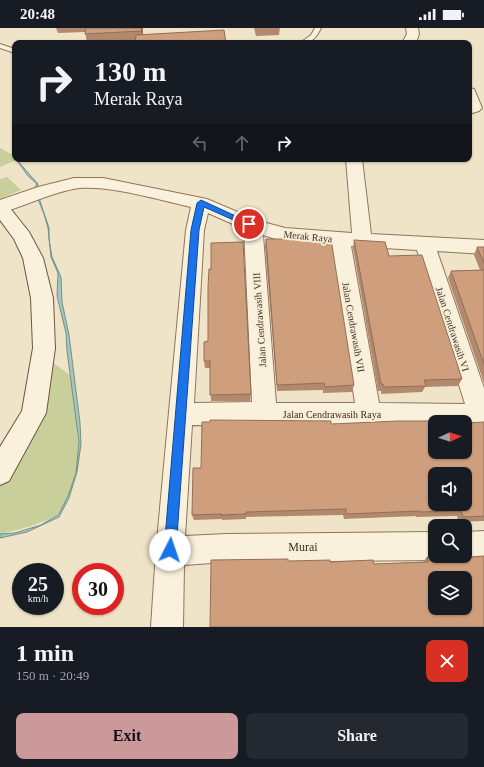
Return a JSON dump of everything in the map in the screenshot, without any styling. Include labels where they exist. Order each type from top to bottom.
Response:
[{"type":"street","points":[[410,40],[413,34],[412,28]]},
{"type":"street","points":[[472,89],[484,88]]},
{"type":"street","points":[[354,162],[362,240]]},
{"type":"street","name":"Merak Raya","points":[[6,204],[44,191],[74,183],[103,183],[201,203],[253,226],[285,235],[484,247]]},
{"type":"street","points":[[167,627],[170,550],[180,414],[195,230],[201,203]]},
{"type":"street","points":[[0,472],[34,413],[44,348],[40,282],[33,258],[6,204]]},
{"type":"street","name":"Jalan Cendrawasih VIII","points":[[253,226],[265,414]]},
{"type":"street","name":"Jalan Cendrawasih VII","points":[[340,239],[369,414]]},
{"type":"street","name":"Jalan Cendrawasih VI","points":[[425,243],[482,415]]},
{"type":"street","name":"Jalan Cendrawasih Raya","points":[[180,414],[482,415]]},
{"type":"street","name":"Murai","points":[[170,550],[428,546]]},
{"type":"street","points":[[472,546],[484,546]]},
{"type":"lane","points":[[308,40],[314,36],[318,28]]},
{"type":"lane","points":[[0,46],[12,50]]},
{"type":"green space","points":[[0,148],[12,154],[12,162],[0,167]]},
{"type":"green space","points":[[7,177],[21,190],[0,199],[0,179]]},
{"type":"green space","points":[[47,358],[71,376],[78,438],[77,469],[73,484],[60,512],[39,523],[0,534],[0,483]]},
{"type":"water","points":[[18,162],[38,184],[36,189],[49,228],[49,238],[44,214],[34,189],[37,184],[28,176]]},
{"type":"water","points":[[49,241],[52,257],[61,277],[62,302],[69,335],[80,423],[81,444],[77,472],[69,498],[59,517],[27,532],[0,538],[0,534],[15,533],[41,525],[59,514],[68,496],[76,473],[79,442],[66,333],[57,296],[58,273],[51,257]]},
{"type":"building","points":[[86,28],[142,28],[141,31],[85,34]]},
{"type":"building","points":[[224,30],[226,40],[135,40],[136,35]]},
{"type":"building","points":[[266,239],[331,239],[354,385],[325,387],[324,383],[277,385]]},
{"type":"building","points":[[354,240],[385,242],[389,256],[422,255],[462,379],[424,380],[426,386],[384,387],[383,384],[381,384]]},
{"type":"building","points":[[243,242],[251,394],[210,395],[210,361],[204,361],[204,342],[208,341],[208,287],[209,269],[211,269],[211,243]]},
{"type":"building","points":[[477,247],[484,247],[484,263]]},
{"type":"building","points":[[484,270],[484,364],[451,271]]},
{"type":"building","points":[[210,420],[331,421],[331,424],[428,421],[428,459],[472,459],[472,423],[484,422],[484,516],[463,517],[461,511],[346,514],[346,509],[192,515],[193,468],[201,468],[202,422],[210,422]]},
{"type":"building","points":[[484,556],[484,627],[210,627],[211,560],[288,559],[288,561],[330,560],[330,562],[373,560],[374,564],[428,562],[472,563],[472,557]]},
{"type":"route","points":[[170,550],[195,230],[201,203],[249,224]]}]
